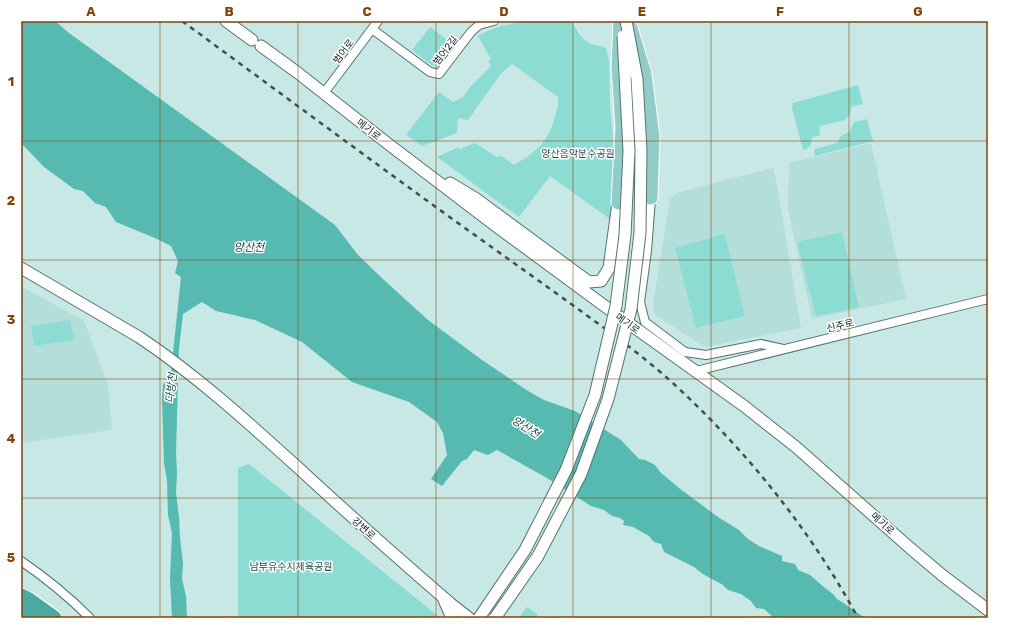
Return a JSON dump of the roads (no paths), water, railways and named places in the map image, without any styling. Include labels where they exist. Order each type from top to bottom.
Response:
[{"type":"highway","points":[[21,596],[54,618]]},
{"type":"highway","points":[[21,609],[35,618]]},
{"type":"main road","points":[[618,203],[622,128],[618,66],[621,21]]},
{"type":"main road","points":[[627,21],[645,74],[653,137],[651,198]]},
{"type":"street","name":"메기로","points":[[226,21],[298,73],[411,161],[606,307],[744,406],[796,447],[942,575],[988,610]]},
{"type":"street","name":"범어로","points":[[324,93],[377,21]]},
{"type":"street","name":"범어2길","points":[[372,29],[430,72],[439,74],[471,32],[479,25],[494,21]]},
{"type":"street","points":[[479,618],[525,550],[566,470],[595,395],[616,306],[625,235],[629,151],[621,21]]},
{"type":"street","points":[[495,618],[538,556],[580,474],[608,399],[631,309],[640,233],[642,150],[637,78],[627,21]]},
{"type":"street","points":[[411,161],[475,198],[589,282],[601,281],[610,268],[618,203]]},
{"type":"street","points":[[651,198],[647,252],[640,302],[645,322],[685,352],[706,355],[760,344],[785,349]]},
{"type":"street","name":"강변로","points":[[21,268],[139,337],[164,354],[215,394],[262,434],[374,537],[443,598],[469,618]]},
{"type":"street","name":"신주로","points":[[696,371],[988,299]]},
{"type":"street","points":[[21,561],[48,580],[90,618]]},
{"type":"street","points":[[443,598],[452,618]]},
{"type":"water","name":"양산천","points":[[21,21],[55,21],[69,33],[335,225],[358,255],[384,280],[428,320],[482,360],[528,391],[544,400],[575,411],[621,440],[639,459],[655,465],[660,472],[679,488],[718,517],[739,530],[748,539],[759,546],[782,556],[782,561],[795,564],[798,570],[810,575],[837,599],[865,618],[774,618],[764,609],[756,608],[751,601],[741,594],[728,590],[723,585],[703,574],[694,567],[664,552],[661,544],[654,542],[649,536],[633,527],[623,525],[624,521],[620,518],[612,516],[604,510],[591,506],[547,478],[497,450],[488,455],[474,450],[467,459],[462,461],[442,486],[431,479],[447,455],[443,433],[437,422],[409,402],[352,382],[302,342],[255,320],[216,311],[202,302],[183,314],[179,348],[176,493],[183,563],[182,579],[186,596],[187,618],[172,618],[170,578],[172,533],[168,515],[167,481],[164,463],[162,399],[163,385],[171,372],[181,277],[175,273],[178,261],[171,246],[116,222],[106,207],[95,203],[83,191],[74,189],[44,167],[24,146],[21,145]]},
{"type":"railway","points":[[182,21],[417,194],[604,328],[665,376],[721,430],[772,489],[818,552],[839,584],[858,618]]},
{"type":"park label","name":"양산음악분수공원","points":[[578,153]]},
{"type":"park label","name":"남부유수지체육공원","points":[[291,566]]},
{"type":"water label","name":"다방천","points":[[171,388]]}]
